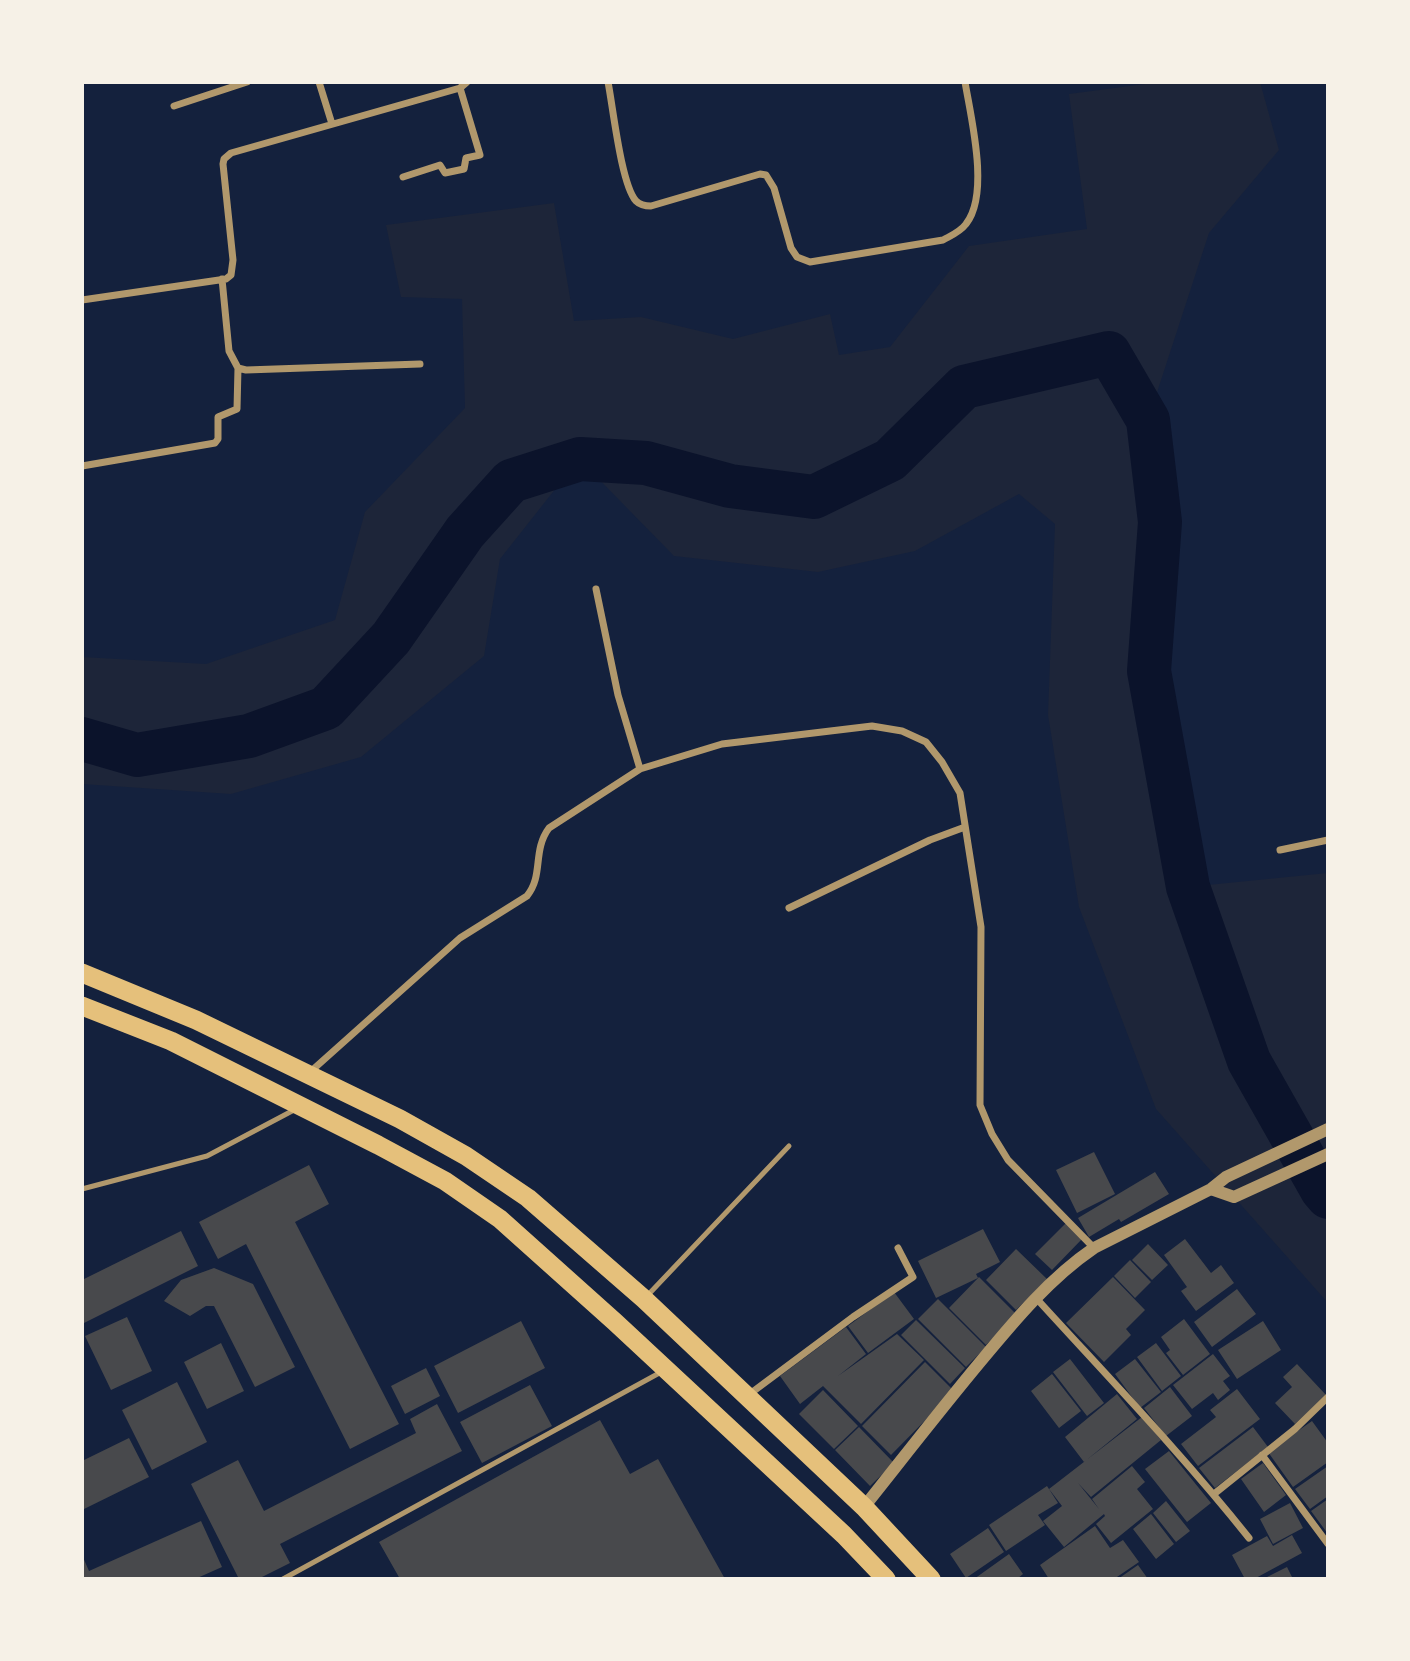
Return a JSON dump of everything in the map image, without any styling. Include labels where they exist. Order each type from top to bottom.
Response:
[{"type":"highway","points":[[82,973],[196,1020],[309,1073],[400,1119],[487,1170],[528,1198],[644,1299],[747,1396],[864,1507],[931,1579]]},
{"type":"highway","points":[[82,1006],[172,1041],[300,1106],[445,1181],[500,1219],[844,1535],[886,1579]]},
{"type":"street","points":[[174,106],[247,82]]},
{"type":"street","points":[[319,82],[332,124]]},
{"type":"street","points":[[82,300],[222,279],[231,275],[233,270],[224,159],[231,153],[460,88],[467,82]]},
{"type":"street","points":[[608,82],[627,179],[636,200],[642,205],[651,206],[760,174],[766,175],[774,188],[791,248],[797,257],[810,262],[943,240],[968,223],[975,208],[978,171],[965,82]]},
{"type":"street","points":[[403,177],[440,165],[445,173],[464,169],[466,159],[480,155],[460,88]]},
{"type":"street","points":[[82,466],[215,443],[218,439],[218,417],[237,409],[238,368],[229,351],[222,279]]},
{"type":"street","points":[[238,368],[246,370],[420,364]]},
{"type":"street","points":[[596,589],[618,695],[640,769]]},
{"type":"street","points":[[309,1073],[460,938],[527,896],[534,887],[541,839],[549,828],[640,769],[722,744],[872,726],[902,731],[926,742],[942,762],[960,793],[981,927],[980,1105],[992,1134],[1008,1160],[1094,1248]]},
{"type":"street","points":[[789,908],[930,840],[965,827]]},
{"type":"street","points":[[1280,850],[1328,840]]},
{"type":"street","points":[[864,1507],[1036,1298],[1077,1260],[1094,1248],[1211,1189],[1226,1177],[1328,1129]]},
{"type":"street","points":[[1211,1189],[1234,1198],[1328,1154]]},
{"type":"street","points":[[747,1396],[853,1317],[913,1277],[898,1248]]},
{"type":"street","points":[[1036,1298],[1142,1412],[1249,1538]]},
{"type":"street","points":[[1214,1494],[1301,1424],[1328,1397]]},
{"type":"street","points":[[1262,1455],[1328,1544]]},
{"type":"lane","points":[[82,1189],[207,1156],[300,1106]]},
{"type":"lane","points":[[644,1299],[789,1146]]},
{"type":"lane","points":[[284,1579],[666,1369]]},
{"type":"shaded area","points":[[1160,82],[1260,82],[1279,150],[1209,233],[1148,420],[1160,527],[1149,671],[1188,887],[1328,873],[1328,1303],[1156,1109],[1079,907],[1048,715],[1055,524],[1019,494],[915,551],[818,572],[674,556],[579,459],[500,559],[484,656],[361,757],[231,794],[82,784],[82,657],[206,664],[335,620],[365,512],[465,408],[462,299],[401,297],[386,225],[554,203],[574,321],[641,317],[733,339],[830,314],[839,355],[890,347],[969,246],[1087,229],[1069,94]]},
{"type":"building","points":[[1094,1152],[1115,1194],[1077,1213],[1056,1170]]},
{"type":"building","points":[[309,1165],[329,1204],[295,1222],[399,1424],[350,1449],[246,1244],[218,1259],[199,1222]]},
{"type":"building","points":[[1155,1172],[1169,1194],[1089,1237],[1078,1218]]},
{"type":"building","points":[[1066,1223],[1082,1239],[1052,1270],[1035,1254]]},
{"type":"building","points":[[983,1229],[1000,1262],[976,1274],[978,1278],[936,1298],[918,1261]]},
{"type":"building","points":[[181,1231],[198,1266],[82,1324],[82,1280]]},
{"type":"building","points":[[1185,1239],[1211,1273],[1221,1265],[1234,1283],[1196,1311],[1181,1291],[1187,1287],[1164,1255]]},
{"type":"building","points":[[1148,1244],[1168,1265],[1152,1280],[1132,1260]]},
{"type":"building","points":[[1016,1249],[1047,1279],[1016,1310],[986,1280]]},
{"type":"building","points":[[1130,1260],[1151,1282],[1135,1298],[1114,1276]]},
{"type":"building","points":[[214,1268],[253,1284],[295,1367],[255,1387],[214,1306],[206,1306],[190,1316],[164,1301],[181,1280]]},
{"type":"building","points":[[979,1277],[1016,1314],[986,1345],[949,1308]]},
{"type":"building","points":[[1113,1277],[1145,1310],[1126,1329],[1131,1335],[1104,1362],[1066,1323]]},
{"type":"building","points":[[1237,1289],[1256,1314],[1212,1347],[1194,1322]]},
{"type":"building","points":[[894,1292],[914,1319],[868,1353],[848,1326]]},
{"type":"building","points":[[938,1299],[986,1347],[966,1367],[918,1319]]},
{"type":"building","points":[[127,1317],[152,1371],[111,1390],[85,1336]]},
{"type":"building","points":[[1184,1319],[1210,1354],[1183,1375],[1166,1353],[1170,1350],[1161,1337]]},
{"type":"building","points":[[916,1320],[965,1368],[950,1384],[901,1335]]},
{"type":"building","points":[[521,1321],[545,1368],[458,1413],[434,1366]]},
{"type":"building","points":[[1263,1321],[1281,1350],[1237,1379],[1218,1350]]},
{"type":"building","points":[[846,1327],[866,1354],[838,1376],[897,1334],[924,1360],[861,1424],[823,1386],[800,1404],[780,1376]]},
{"type":"building","points":[[221,1343],[244,1391],[207,1409],[184,1362]]},
{"type":"building","points":[[1156,1343],[1181,1376],[1162,1391],[1137,1357]]},
{"type":"building","points":[[1213,1354],[1230,1376],[1223,1381],[1230,1390],[1218,1400],[1213,1393],[1192,1409],[1173,1385]]},
{"type":"building","points":[[1070,1359],[1104,1403],[1087,1416],[1053,1372]]},
{"type":"building","points":[[1135,1359],[1161,1392],[1140,1408],[1115,1374]]},
{"type":"building","points":[[925,1362],[954,1391],[891,1455],[862,1426]]},
{"type":"building","points":[[1297,1364],[1326,1395],[1295,1424],[1275,1403],[1292,1387],[1283,1377]]},
{"type":"building","points":[[426,1368],[440,1396],[405,1414],[391,1386]]},
{"type":"building","points":[[1052,1374],[1081,1411],[1059,1428],[1031,1391]]},
{"type":"building","points":[[177,1382],[207,1442],[152,1470],[122,1410]]},
{"type":"building","points":[[530,1385],[552,1426],[482,1463],[460,1422]]},
{"type":"building","points":[[1170,1387],[1192,1416],[1166,1436],[1144,1408]]},
{"type":"building","points":[[1237,1389],[1260,1419],[1198,1466],[1181,1444],[1216,1417],[1210,1410]]},
{"type":"building","points":[[823,1390],[858,1426],[834,1449],[799,1414]]},
{"type":"building","points":[[1117,1394],[1137,1419],[1084,1462],[1065,1437]]},
{"type":"building","points":[[437,1404],[462,1451],[280,1544],[290,1563],[258,1579],[239,1579],[191,1484],[238,1460],[264,1511],[416,1433],[410,1419]]},
{"type":"building","points":[[1142,1417],[1161,1440],[1091,1497],[1078,1483],[1099,1509],[1092,1499],[1132,1466],[1145,1482],[1137,1489],[1153,1509],[1111,1543],[1096,1524],[1104,1514],[1064,1547],[1043,1521],[1062,1506],[1049,1489]]},
{"type":"building","points":[[600,1420],[630,1474],[658,1459],[725,1579],[400,1579],[379,1542]]},
{"type":"building","points":[[1312,1421],[1328,1443],[1328,1462],[1293,1487],[1268,1452]]},
{"type":"building","points":[[859,1427],[894,1463],[870,1486],[835,1450]]},
{"type":"building","points":[[1253,1427],[1268,1447],[1215,1488],[1199,1468]]},
{"type":"building","points":[[129,1438],[149,1477],[82,1510],[82,1461]]},
{"type":"building","points":[[1169,1451],[1211,1503],[1187,1522],[1145,1469]]},
{"type":"building","points":[[1263,1463],[1286,1495],[1264,1512],[1241,1479]]},
{"type":"building","points":[[1328,1466],[1328,1496],[1310,1509],[1295,1489]]},
{"type":"building","points":[[1047,1486],[1058,1503],[1038,1515],[1045,1525],[1006,1551],[989,1525]]},
{"type":"building","points":[[1328,1499],[1328,1534],[1311,1511]]},
{"type":"building","points":[[1166,1501],[1190,1531],[1176,1542],[1153,1513]]},
{"type":"building","points":[[1290,1503],[1303,1528],[1273,1544],[1260,1519]]},
{"type":"building","points":[[1151,1514],[1174,1544],[1156,1559],[1133,1529]]},
{"type":"building","points":[[201,1521],[222,1567],[195,1579],[82,1579],[82,1555],[89,1571]]},
{"type":"building","points":[[1095,1526],[1110,1548],[1123,1540],[1139,1562],[1114,1579],[1049,1579],[1040,1565]]},
{"type":"building","points":[[988,1528],[1004,1552],[966,1578],[950,1554]]},
{"type":"building","points":[[1292,1535],[1302,1553],[1254,1579],[1245,1579],[1232,1555],[1267,1536],[1273,1546]]},
{"type":"building","points":[[1009,1554],[1023,1574],[1017,1579],[974,1579]]},
{"type":"building","points":[[1138,1565],[1148,1579],[1118,1579]]},
{"type":"building","points":[[1287,1567],[1293,1579],[1263,1579]]},
{"type":"waterway","points":[[82,739],[137,755],[249,736],[326,708],[391,638],[465,532],[511,481],[580,459],[646,463],[730,486],[814,497],[890,460],[964,387],[1109,353],[1148,420],[1160,522],[1149,671],[1188,887],[1249,1061],[1328,1197]]}]
